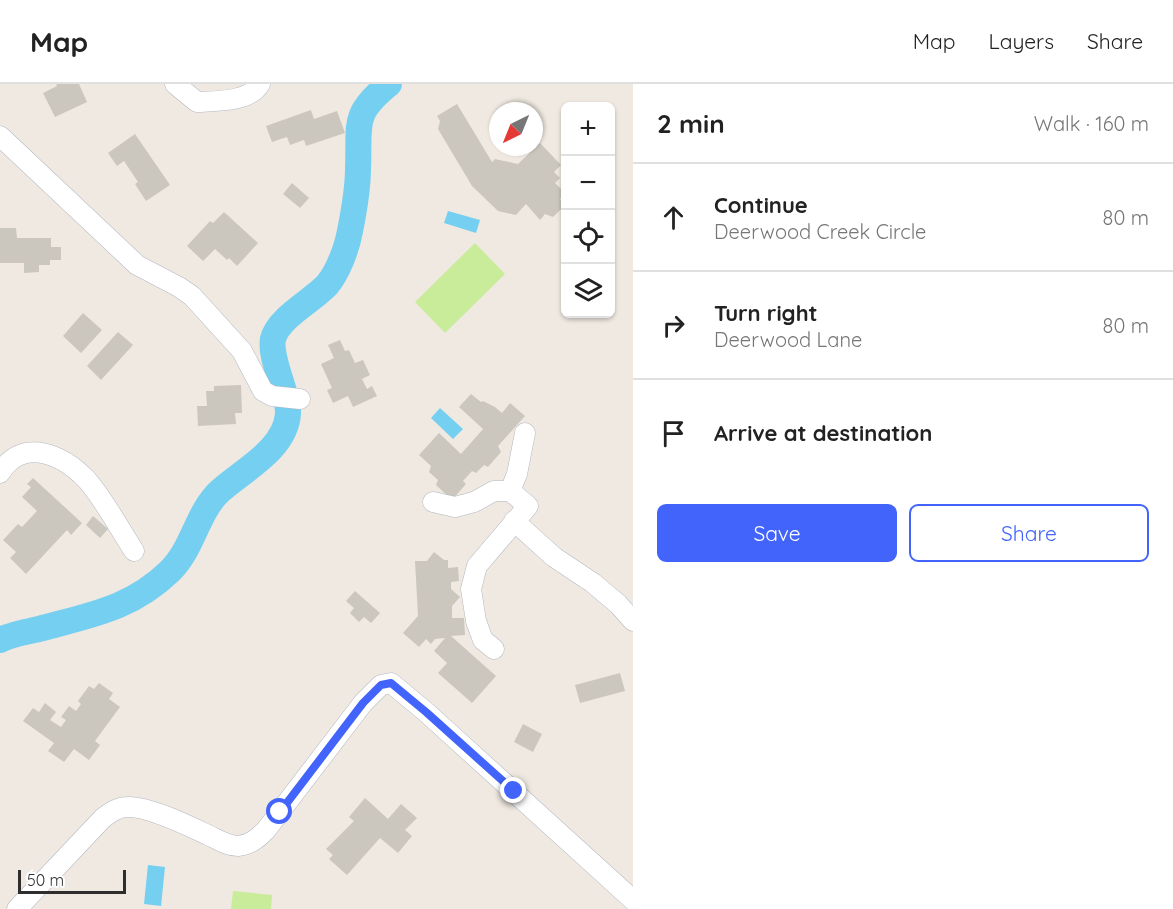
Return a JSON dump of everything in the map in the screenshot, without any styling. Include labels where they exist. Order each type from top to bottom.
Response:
[{"type":"street","points":[[175,84],[197,102],[248,96],[261,84]]},
{"type":"street","points":[[0,135],[137,265],[179,287],[192,297],[242,351],[263,391],[276,396],[300,399]]},
{"type":"street","points":[[510,491],[517,474],[525,433]]},
{"type":"street","points":[[0,473],[14,457],[26,453],[42,452],[59,459],[87,480],[134,551]]},
{"type":"street","points":[[433,502],[455,507],[474,502],[494,491],[510,491],[528,506],[477,566],[471,589],[476,621],[483,639],[494,649]]},
{"type":"street","points":[[514,521],[554,556],[618,604],[633,621]]},
{"type":"street","points":[[17,909],[103,818],[118,809],[129,807],[143,809],[189,826],[227,844],[237,846],[254,842],[266,830],[363,703],[381,685],[391,683],[633,900]]},
{"type":"green space","points":[[475,243],[505,274],[445,333],[415,302]]},
{"type":"green space","points":[[233,891],[272,895],[271,909],[231,909]]},
{"type":"water","points":[[448,211],[480,220],[476,233],[444,223]]},
{"type":"water","points":[[440,408],[463,429],[453,439],[431,418]]},
{"type":"water","points":[[148,865],[165,867],[161,906],[144,904]]},
{"type":"building","points":[[56,84],[79,84],[87,102],[55,117],[43,93],[57,86]]},
{"type":"building","points":[[457,104],[492,162],[495,159],[518,164],[526,156],[543,156],[543,146],[561,165],[554,172],[560,178],[555,183],[561,189],[561,209],[553,217],[545,214],[540,220],[526,204],[516,215],[498,211],[472,186],[438,129],[440,121],[437,116]]},
{"type":"building","points":[[311,110],[314,119],[337,111],[345,133],[306,146],[304,140],[290,145],[287,137],[272,142],[266,126]]},
{"type":"building","points":[[135,134],[170,185],[146,201],[135,184],[138,182],[124,161],[117,166],[108,153]]},
{"type":"building","points":[[292,183],[309,198],[300,208],[283,194]]},
{"type":"building","points":[[224,212],[258,243],[237,266],[215,249],[203,261],[187,246],[210,221],[213,223]]},
{"type":"building","points":[[0,228],[16,228],[17,238],[51,238],[51,247],[61,247],[61,260],[50,260],[50,265],[39,265],[39,272],[24,273],[24,263],[0,263]]},
{"type":"building","points":[[83,313],[102,330],[81,353],[63,336]]},
{"type":"building","points":[[118,332],[133,345],[101,380],[87,366]]},
{"type":"building","points":[[340,340],[345,351],[349,350],[355,363],[363,360],[370,375],[362,379],[367,389],[372,386],[377,396],[353,407],[348,396],[333,403],[327,390],[332,388],[321,364],[334,358],[328,345]]},
{"type":"building","points":[[241,385],[242,413],[235,413],[236,424],[198,426],[197,406],[207,406],[206,391],[214,391],[214,386]]},
{"type":"building","points":[[471,394],[502,413],[510,403],[525,416],[498,446],[501,452],[488,467],[484,465],[476,473],[472,471],[463,481],[466,484],[452,500],[436,485],[438,480],[429,472],[431,466],[419,455],[439,433],[461,454],[483,429],[459,407]]},
{"type":"building","points":[[33,478],[82,523],[71,535],[67,530],[26,574],[10,558],[16,552],[3,540],[18,524],[22,527],[37,511],[22,497],[31,487],[27,484]]},
{"type":"building","points":[[93,516],[108,529],[100,538],[86,525]]},
{"type":"building","points":[[434,552],[444,560],[448,560],[448,568],[458,567],[459,581],[451,582],[451,589],[460,597],[452,606],[452,618],[464,618],[465,635],[451,636],[496,676],[472,703],[438,673],[447,663],[434,651],[445,638],[435,639],[431,644],[426,639],[419,647],[403,633],[418,616],[415,561],[427,561]]},
{"type":"building","points":[[355,591],[380,613],[371,623],[364,617],[359,622],[350,613],[354,608],[346,601]]},
{"type":"building","points":[[620,673],[625,691],[580,703],[575,685]]},
{"type":"building","points":[[99,683],[113,693],[109,699],[120,707],[95,741],[100,745],[89,760],[74,749],[64,762],[48,751],[54,743],[23,721],[33,708],[39,712],[45,703],[56,712],[50,720],[61,727],[66,720],[61,717],[69,706],[76,711],[81,704],[78,701],[89,686],[94,689]]},
{"type":"building","points":[[523,724],[542,734],[533,752],[514,742]]},
{"type":"building","points":[[365,798],[388,819],[401,804],[417,818],[405,830],[412,836],[398,853],[380,838],[347,875],[329,859],[333,855],[326,849],[354,821],[349,817]]},
{"type":"waterway","points":[[0,640],[109,609],[155,584],[178,562],[212,500],[262,458],[279,438],[288,414],[286,397],[274,356],[273,339],[281,324],[321,291],[331,280],[338,267],[349,238],[356,200],[360,121],[368,104],[389,84]]},
{"type":"route","points":[[280,812],[363,703],[381,685],[391,683],[514,791]]}]
